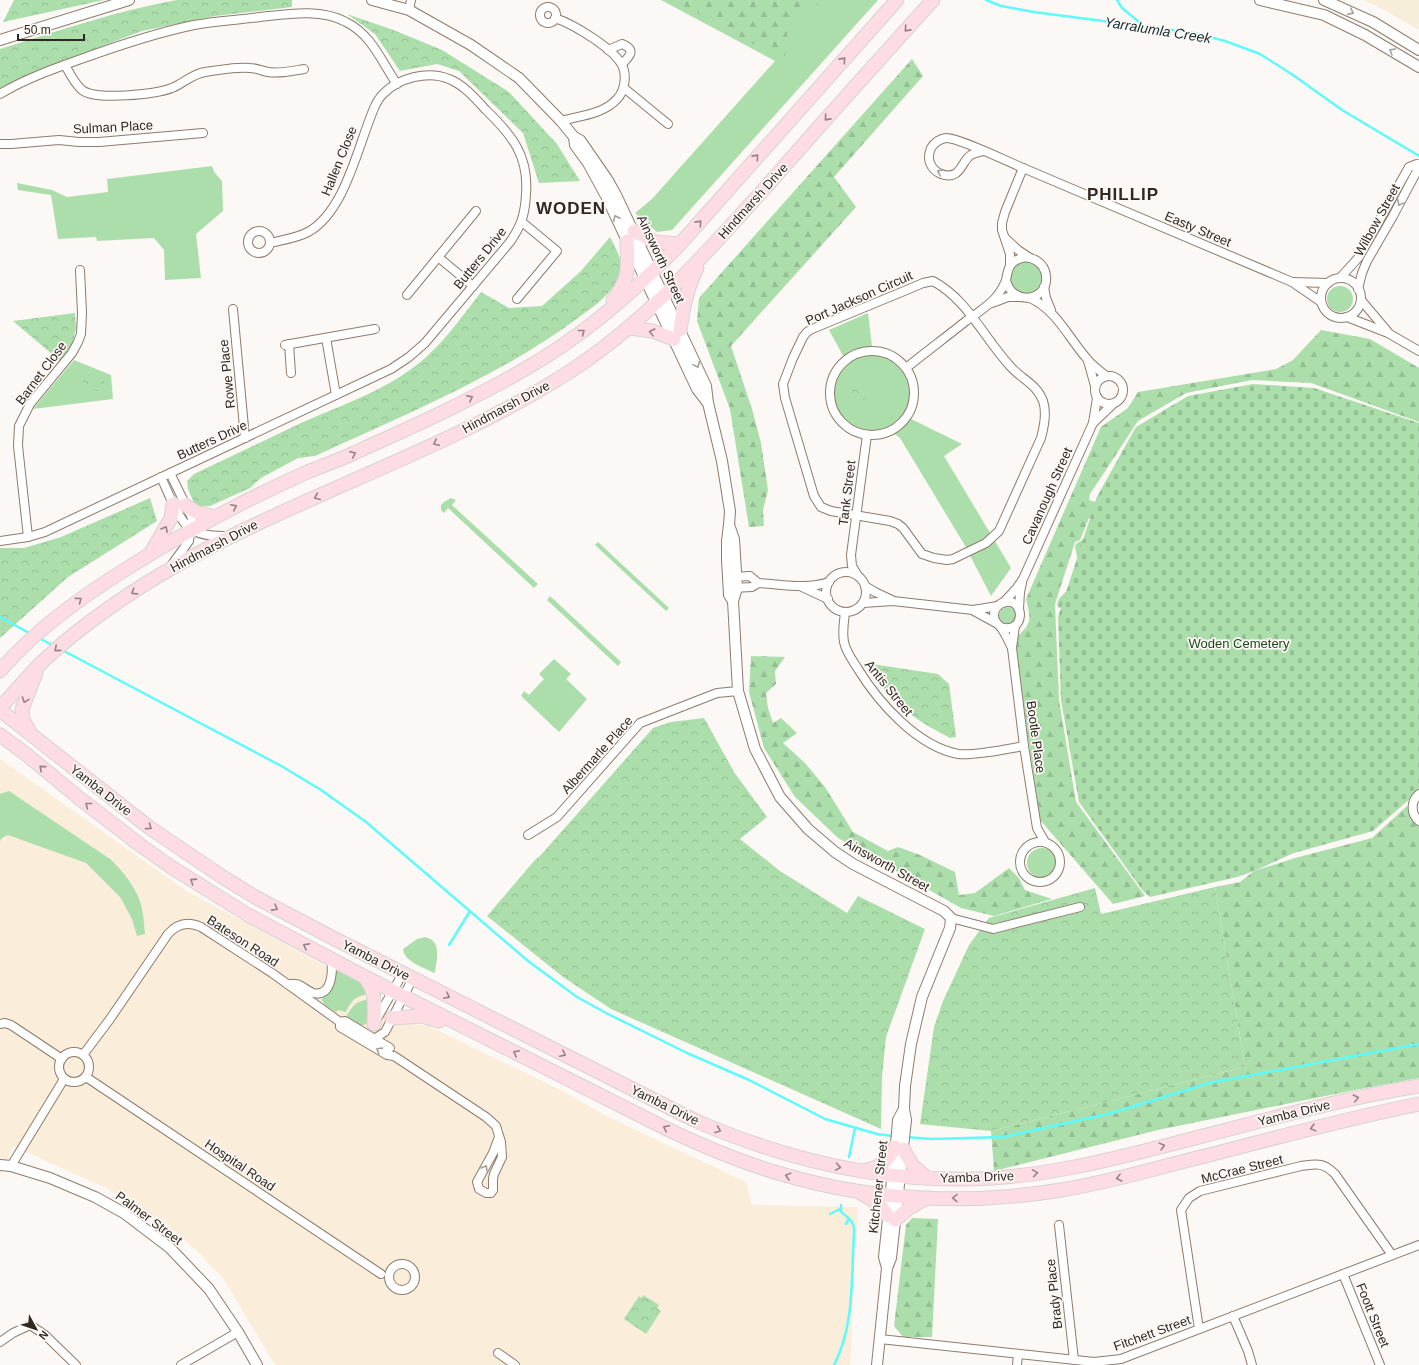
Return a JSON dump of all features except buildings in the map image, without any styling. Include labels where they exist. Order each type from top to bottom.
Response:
[{"type":"main road","name":"Hindmarsh Drive","points":[[1,669],[48,624],[104,583],[191,530],[214,517],[305,473],[353,454],[495,386],[554,352],[602,316],[649,275],[680,244],[896,0]]},
{"type":"main road","name":"Hindmarsh Drive","points":[[0,709],[41,663],[70,638],[124,598],[167,571],[264,520],[364,477],[536,393],[568,373],[630,328],[661,300],[702,257],[933,0]]},
{"type":"main road","points":[[602,316],[622,289],[625,281],[628,271],[631,236],[655,242],[680,244]]},
{"type":"main road","points":[[630,328],[677,334],[688,286],[702,257]]},
{"type":"main road","points":[[151,553],[179,504],[196,512],[214,517]]},
{"type":"main road","points":[[31,734],[23,720],[22,709],[41,663]]},
{"type":"main road","name":"Yamba Drive","points":[[0,709],[140,820],[221,876],[292,917],[670,1108],[742,1140],[787,1154],[830,1165],[896,1176],[971,1179],[1024,1175],[1094,1164],[1297,1111],[1419,1086]]},
{"type":"main road","name":"Yamba Drive","points":[[0,735],[27,755],[85,803],[171,867],[248,915],[331,960],[669,1130],[709,1149],[786,1176],[826,1186],[858,1191],[929,1197],[974,1198],[1060,1190],[1087,1185],[1362,1116],[1419,1104]]},
{"type":"main road","points":[[0,748],[27,755]]},
{"type":"main road","points":[[365,977],[372,986],[374,997],[373,1034]]},
{"type":"main road","points":[[392,1018],[422,1016],[440,1021],[454,1028],[465,1027]]},
{"type":"main road","points":[[862,1171],[876,1168],[884,1163],[899,1148],[913,1166],[926,1178]]},
{"type":"main road","points":[[858,1191],[880,1204],[892,1218],[929,1197]]},
{"type":"street","points":[[0,40],[108,3],[129,0]]},
{"type":"street","name":"Ainsworth Street","points":[[372,0],[409,10],[471,45],[519,78],[561,121],[574,137],[575,145],[631,236],[677,334],[697,389],[708,403],[722,461],[730,511],[729,525],[734,539],[732,577],[738,691],[755,749],[780,797],[808,829],[826,845],[853,864],[944,911],[951,918],[993,929],[1080,907]]},
{"type":"street","points":[[409,10],[411,0]]},
{"type":"street","points":[[1260,0],[1324,15],[1366,35],[1419,67]]},
{"type":"street","points":[[1324,0],[1373,22],[1419,50]]},
{"type":"street","points":[[0,94],[17,84],[65,65],[132,42],[193,25],[290,14],[330,15],[345,21],[360,30],[372,43],[397,84]]},
{"type":"street","points":[[555,18],[573,26],[598,42],[622,64],[624,71],[624,88],[617,99],[608,106],[593,112],[561,121]]},
{"type":"street","points":[[608,50],[622,44],[629,48],[631,50],[630,54],[622,64]]},
{"type":"street","points":[[65,65],[74,82],[83,91],[97,96],[114,96],[172,88],[192,76],[203,72],[251,68],[280,73],[304,69]]},
{"type":"street","name":"Butters Drive","points":[[0,541],[28,537],[45,532],[391,369],[409,357],[425,343],[510,242],[522,222],[526,205],[527,190],[525,168],[517,147],[502,126],[467,90],[448,79],[439,76],[408,78],[397,84]]},
{"type":"street","name":"Hallen Close","points":[[270,243],[308,232],[320,223],[332,210],[340,198],[375,106],[384,93],[397,84]]},
{"type":"street","points":[[624,88],[668,124]]},
{"type":"street","name":"Sulman Place","points":[[0,144],[42,140],[99,142],[203,133]]},
{"type":"street","name":"Easty Street","points":[[983,152],[971,155],[961,169],[951,175],[939,173],[931,164],[929,159],[932,147],[941,139],[953,139],[1292,282],[1321,302]]},
{"type":"street","name":"Wilbow Street","points":[[1340,278],[1359,257],[1409,167],[1418,161]]},
{"type":"street","name":"Wilbow Street","points":[[1358,289],[1367,261],[1418,169],[1418,161]]},
{"type":"street","points":[[906,368],[990,304],[997,296],[1006,280],[1006,275],[1010,266],[1010,254],[1002,230],[1005,212],[1023,168]]},
{"type":"street","points":[[407,295],[476,211]]},
{"type":"street","points":[[517,299],[557,251],[522,222]]},
{"type":"street","points":[[1004,237],[1018,250],[1041,264],[1045,270],[1046,276],[1044,288],[1048,305],[1053,315],[1088,361],[1106,376],[1115,377],[1119,380],[1124,387],[1124,392],[1120,400],[1112,405],[1104,404],[1097,398],[1095,390],[1096,386],[1088,361]]},
{"type":"street","points":[[438,257],[473,286]]},
{"type":"street","points":[[1010,266],[1019,259],[1031,258]]},
{"type":"street","name":"Barnet Close","points":[[28,537],[18,446],[19,426],[30,404],[72,353],[78,342],[81,334],[82,313],[80,270]]},
{"type":"street","points":[[1388,333],[1360,300],[1358,289],[1351,281],[1340,278],[1334,280],[1328,283],[1322,291],[1321,302],[1328,313],[1334,317],[1348,317],[1388,333],[1419,351]]},
{"type":"street","points":[[1006,280],[1010,290],[1020,297]]},
{"type":"street","name":"Port Jackson Circuit","points":[[933,281],[950,291],[973,316],[1009,366],[1036,388],[1044,406],[1044,429],[999,531],[986,543],[954,560],[947,560],[922,554],[903,528],[898,524],[890,521],[830,511],[821,507],[814,496],[785,398],[783,384],[793,358],[807,332],[908,288],[933,281]]},
{"type":"street","name":"Easty Street","points":[[1292,282],[1328,283]]},
{"type":"street","points":[[1030,298],[1036,296],[1044,288]]},
{"type":"street","points":[[990,304],[1008,297],[1030,298],[1038,302],[1053,315]]},
{"type":"street","points":[[1348,317],[1356,310],[1360,300]]},
{"type":"street","name":"Rowe Place","points":[[233,309],[245,438]]},
{"type":"street","points":[[291,373],[287,345],[374,329]]},
{"type":"street","points":[[326,338],[336,395]]},
{"type":"street","points":[[880,351],[892,356],[906,368],[910,374],[914,388],[914,402],[908,416],[903,422],[892,430],[878,435],[867,435],[853,431],[841,422],[831,403],[830,389],[834,375],[845,361],[856,354],[880,351]]},
{"type":"street","points":[[1096,386],[1100,380],[1106,376]]},
{"type":"street","name":"Cavanough Street","points":[[1001,604],[1016,589],[1023,578],[1093,422],[1097,398]]},
{"type":"street","name":"Cavanough Street","points":[[1093,422],[1112,405]]},
{"type":"street","name":"Tank Street","points":[[858,576],[852,566],[851,555],[867,435]]},
{"type":"street","name":"Butters Drive","points":[[170,473],[183,523],[191,530]]},
{"type":"street","name":"Butters Drive","points":[[161,477],[179,504],[192,518],[189,541],[167,571]]},
{"type":"street","points":[[191,530],[214,536],[233,536]]},
{"type":"street","name":"Tank Street","points":[[840,573],[845,569],[851,555]]},
{"type":"street","points":[[866,586],[866,598],[855,610],[845,612],[834,608],[828,599],[827,588],[829,582],[835,575],[846,572],[858,576],[866,586],[877,594],[893,601]]},
{"type":"street","points":[[732,577],[750,576],[758,583],[799,586],[820,585],[829,582]]},
{"type":"street","name":"Cavanough Street","points":[[1019,609],[1023,578]]},
{"type":"street","points":[[733,588],[752,587],[758,583]]},
{"type":"street","points":[[799,586],[828,599]]},
{"type":"street","points":[[863,603],[893,601],[973,610],[984,609],[1001,604],[1014,604],[1019,609],[1020,618],[1015,626],[1008,628],[999,625],[973,610]]},
{"type":"street","points":[[999,625],[994,614],[1001,604]]},
{"type":"street","name":"Antis Street","points":[[845,612],[843,632],[844,643],[851,658],[867,684],[884,705],[906,727],[946,750],[967,755],[1024,746]]},
{"type":"street","name":"Bootle Place","points":[[999,625],[1012,648]]},
{"type":"street","name":"Bootle Place","points":[[1015,626],[1012,648],[1024,746],[1037,828],[1045,842],[1056,849],[1060,862],[1056,875],[1051,879],[1042,882],[1035,882],[1029,879],[1024,874],[1020,861],[1021,855],[1025,849],[1033,843],[1037,828]]},
{"type":"street","name":"Albermarle Place","points":[[528,835],[557,818],[640,723],[717,693],[738,691]]},
{"type":"street","points":[[1419,794],[1413,801],[1412,807],[1414,816],[1419,821]]},
{"type":"street","points":[[1033,843],[1045,842]]},
{"type":"street","name":"Kitchener Street","points":[[877,1365],[887,1268],[892,1258],[892,1218],[894,1195],[901,1133],[906,1120],[904,1109],[911,1044],[922,997],[950,928],[951,918]]},
{"type":"street","name":"Bateson Road","points":[[82,1055],[110,1019],[168,934],[174,928],[189,923],[200,926],[287,984],[340,1022],[340,1027],[373,1034]]},
{"type":"street","points":[[287,984],[298,984],[313,993],[323,992],[330,982],[333,968],[331,960]]},
{"type":"street","points":[[373,1034],[408,976]]},
{"type":"street","points":[[373,1034],[392,1018],[398,993]]},
{"type":"street","points":[[0,1024],[8,1024],[62,1059]]},
{"type":"street","points":[[373,1034],[390,1048],[394,1056]]},
{"type":"street","points":[[373,1034],[390,1048]]},
{"type":"street","points":[[373,1034],[387,1055],[394,1056],[491,1121],[496,1126],[501,1142],[502,1157],[492,1179],[492,1191],[486,1194],[479,1189],[478,1182],[493,1153],[499,1137]]},
{"type":"street","points":[[69,1053],[78,1053],[86,1058],[89,1067],[83,1080],[73,1083],[64,1079],[61,1076],[59,1067],[62,1059],[69,1053]]},
{"type":"street","name":"Hospital Road","points":[[86,1076],[381,1274],[394,1287],[402,1290],[410,1286],[414,1279],[413,1271],[407,1265],[399,1264],[381,1274]]},
{"type":"street","points":[[11,1166],[64,1079]]},
{"type":"street","name":"McCrae Street","points":[[1199,1329],[1181,1210],[1189,1198],[1200,1191],[1301,1166],[1316,1164],[1327,1167],[1335,1174],[1392,1255]]},
{"type":"street","name":"Palmer Street","points":[[0,1165],[11,1166],[50,1178],[113,1206],[170,1248],[209,1289],[238,1332],[257,1365]]},
{"type":"street","name":"Brady Place","points":[[1059,1225],[1074,1360]]},
{"type":"street","name":"Fitchett Street","points":[[880,1339],[1094,1362],[1121,1362],[1199,1329],[1419,1245]]},
{"type":"street","points":[[389,1281],[389,1272],[392,1269]]},
{"type":"street","name":"Foott Street","points":[[1343,1274],[1380,1365]]},
{"type":"street","points":[[1233,1316],[1248,1351],[1252,1365]]},
{"type":"street","points":[[0,1342],[30,1325],[45,1335],[76,1365]]},
{"type":"street","points":[[181,1365],[238,1332]]},
{"type":"street","points":[[498,1353],[515,1365]]},
{"type":"street","points":[[1017,1365],[1018,1354]]},
{"type":"shaded area","points":[[1363,0],[1419,0],[1419,30],[1377,6]]},
{"type":"shaded area","points":[[0,759],[185,890],[364,987],[367,1005],[402,1023],[429,1026],[562,1091],[606,1116],[746,1182],[752,1205],[858,1207],[850,1365],[275,1365],[223,1278],[196,1250],[164,1223],[106,1188],[13,1146],[0,1175]]},
{"type":"green space","points":[[14,0],[104,0],[3,22]]},
{"type":"green space","points":[[177,0],[292,0],[292,7],[215,16],[142,31],[47,67],[0,90],[0,49],[65,28],[132,10]]},
{"type":"green space","points":[[661,0],[878,0],[672,230],[657,232],[635,213],[652,199],[775,61]]},
{"type":"green space","points":[[672,0],[818,0],[818,5],[789,17],[785,56],[743,40],[716,23]]},
{"type":"green space","points":[[347,14],[396,31],[442,50],[509,92],[557,144],[580,181],[539,183],[523,133],[459,71],[437,64],[400,71],[375,34]]},
{"type":"green space","points":[[912,59],[923,76],[834,177],[856,207],[731,346],[752,409],[761,443],[768,490],[763,510],[764,526],[749,527],[730,409],[697,321],[699,298]]},
{"type":"green space","points":[[212,166],[214,172],[222,181],[223,211],[196,234],[201,278],[165,280],[164,250],[154,238],[97,241],[96,237],[58,239],[51,195],[18,190],[17,183],[52,190],[67,197],[108,192],[107,179]]},
{"type":"green space","points":[[610,237],[621,263],[618,280],[609,292],[593,307],[551,337],[519,357],[452,393],[315,456],[298,458],[261,478],[250,488],[210,506],[200,506],[194,503],[188,489],[187,481],[194,474],[301,423],[365,396],[396,379],[424,359],[440,344],[481,292],[509,308],[542,306],[581,271]]},
{"type":"green space","points":[[1023,260],[1036,263],[1044,275],[1041,288],[1029,296],[1014,292],[1008,274],[1011,267]]},
{"type":"green space","points":[[1340,286],[1349,290],[1353,299],[1349,308],[1340,312],[1331,308],[1327,299],[1331,290]]},
{"type":"green space","points":[[75,313],[76,328],[72,346],[60,361],[13,321]]},
{"type":"green space","points":[[868,313],[873,355],[895,362],[902,370],[912,389],[913,392],[911,401],[905,416],[962,444],[944,456],[1011,568],[991,596],[964,544],[900,438],[889,430],[872,434],[860,433],[850,427],[837,413],[834,405],[834,387],[836,379],[847,363],[829,330]]},
{"type":"green space","points":[[1321,330],[1370,339],[1419,368],[1419,422],[1311,383],[1252,380],[1186,393],[1138,421],[1090,494],[1089,500],[1095,502],[1134,431],[1065,607],[1059,608],[1057,604],[1059,599],[1073,584],[1079,564],[1075,547],[1076,544],[1088,536],[1096,518],[1089,518],[1080,540],[1075,542],[1055,604],[1059,700],[1076,802],[1145,896],[1113,904],[1040,820],[1014,640],[1024,630],[1029,622],[1026,599],[1101,427],[1128,408],[1138,392],[1276,369],[1293,360]]},
{"type":"green space","points":[[74,360],[111,375],[113,399],[33,409]]},
{"type":"green space","points":[[87,376],[94,376],[107,383],[105,388],[97,391],[86,388],[83,381]]},
{"type":"green space","points":[[850,381],[871,390],[868,398],[857,402],[848,398],[846,390]]},
{"type":"green space","name":"Woden Cemetery","points":[[1253,384],[1314,388],[1419,423],[1419,791],[1373,831],[1294,853],[1237,877],[1150,897],[1143,891],[1079,802],[1061,700],[1058,617],[1097,497],[1136,427],[1188,396]]},
{"type":"green space","points":[[150,498],[157,521],[68,577],[0,638],[0,548],[24,548],[61,537]]},
{"type":"green space","points":[[451,498],[456,500],[452,505],[538,584],[534,588],[448,508],[444,513],[441,510],[441,505]]},
{"type":"green space","points":[[598,542],[669,608],[666,611],[595,545]]},
{"type":"green space","points":[[550,596],[621,662],[618,666],[547,600]]},
{"type":"green space","points":[[1008,607],[1014,610],[1017,616],[1014,622],[1008,625],[1002,622],[999,616],[1002,610]]},
{"type":"green space","points":[[751,656],[785,657],[775,671],[776,684],[766,693],[768,708],[773,723],[781,718],[797,733],[783,743],[805,763],[825,787],[853,832],[888,851],[898,847],[920,855],[955,872],[959,895],[975,893],[1009,868],[1019,878],[1025,890],[1052,899],[994,916],[961,908],[838,838],[795,797],[764,748],[749,692]]},
{"type":"green space","points":[[554,659],[571,674],[566,679],[587,699],[559,732],[521,696],[524,691],[529,695],[544,679],[539,674]]},
{"type":"green space","points":[[865,663],[938,674],[949,684],[956,737],[950,738],[942,734],[904,709],[888,693]]},
{"type":"green space","points":[[704,718],[734,772],[767,817],[740,839],[780,871],[847,913],[858,896],[925,929],[886,1037],[882,1077],[881,1129],[611,1009],[563,977],[487,916],[653,728],[671,722]]},
{"type":"green space","points":[[9,791],[110,859],[115,864],[125,875],[138,895],[143,912],[145,934],[137,936],[132,919],[120,897],[86,863],[8,835],[0,841],[0,794]]},
{"type":"green space","points":[[1407,806],[1414,822],[1419,826],[1419,1078],[1158,1130],[994,1171],[991,1131],[1245,1067],[1215,887],[1240,882],[1254,871],[1295,858],[1372,838]]},
{"type":"green space","points":[[1042,848],[1053,852],[1057,863],[1053,874],[1042,878],[1031,874],[1027,863],[1031,852]]},
{"type":"green space","points":[[1215,887],[1245,1067],[991,1131],[920,1124],[934,1027],[943,1001],[969,945],[989,918],[1095,888],[1101,914]]},
{"type":"green space","points":[[425,937],[434,942],[436,946],[437,956],[434,973],[415,964],[404,954],[403,949],[417,939]]},
{"type":"green space","points":[[336,969],[359,980],[370,993],[355,999],[350,1004],[346,1012],[338,1010],[336,1012],[326,1006],[322,1001],[322,999],[332,988]]},
{"type":"green space","points":[[370,999],[368,1023],[361,1026],[347,1019],[346,1017],[355,1004]]},
{"type":"green space","points":[[912,1218],[938,1219],[932,1337],[903,1337],[894,1326],[906,1225]]},
{"type":"green space","points":[[643,1295],[659,1305],[657,1308],[661,1311],[646,1334],[624,1319],[639,1296],[642,1298]]},
{"type":"waterway","name":"Yarralumla Creek","points":[[986,0],[1001,6],[1034,12],[1195,33],[1225,41],[1260,54],[1293,75],[1342,110],[1419,156]]},
{"type":"waterway","points":[[1117,0],[1122,8],[1145,27]]},
{"type":"waterway","points":[[0,617],[31,634]]},
{"type":"waterway","points":[[39,638],[54,646]]},
{"type":"waterway","points":[[62,650],[283,767],[321,790],[366,822],[528,961],[577,997],[687,1053],[749,1080],[825,1119],[877,1134],[893,1136]]},
{"type":"waterway","points":[[449,945],[470,911]]},
{"type":"waterway","points":[[906,1137],[931,1139],[1003,1137],[1112,1113],[1209,1083],[1419,1044]]},
{"type":"waterway","points":[[849,1157],[855,1128]]},
{"type":"waterway","points":[[834,1365],[846,1334],[852,1284],[854,1226],[851,1221],[841,1212],[841,1205]]},
{"type":"waterway","points":[[830,1214],[840,1209]]},
{"type":"waterway","points":[[846,1224],[849,1219]]},
{"type":"district","name":"PHILLIP","points":[[1123,194]]},
{"type":"district","name":"WODEN","points":[[571,208]]}]
